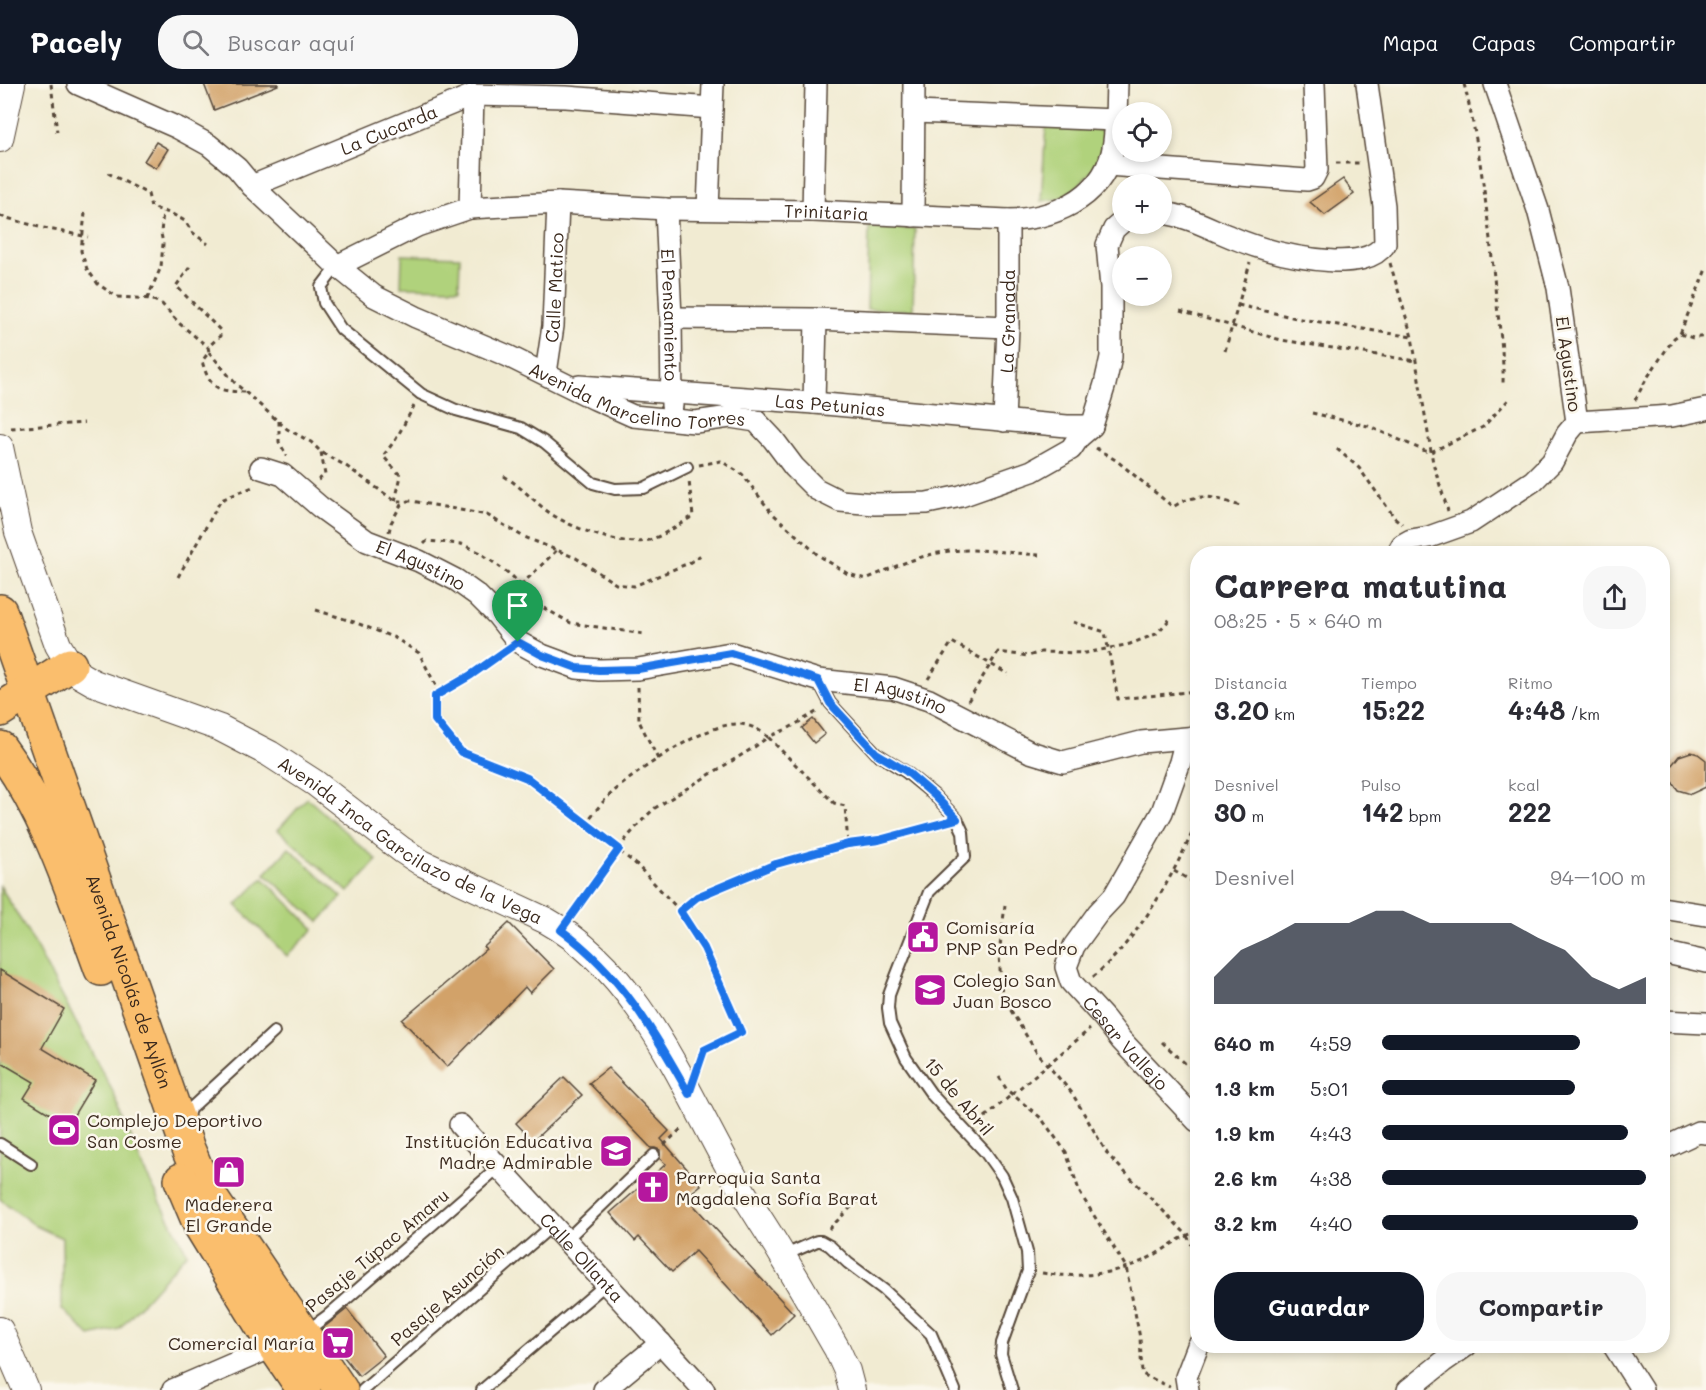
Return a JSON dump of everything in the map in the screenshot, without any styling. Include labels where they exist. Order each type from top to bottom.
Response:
[{"type":"main road","name":"Avenida Nicolás de Ayllón","points":[[0,611],[188,1149],[205,1189],[288,1340],[304,1390]]},
{"type":"main road","points":[[0,710],[70,665]]},
{"type":"main road","name":"Avenida Nicolás de Ayllón","points":[[0,748],[30,793],[45,824],[75,897],[155,1116],[200,1225],[288,1340],[341,1390]]},
{"type":"street","points":[[0,140],[12,84]]},
{"type":"street","name":"Avenida Marcelino Torres","points":[[78,84],[178,128],[209,145],[237,168],[252,186],[337,266],[374,296],[416,317],[546,373],[633,416],[695,422],[730,417],[756,421],[794,467],[816,489],[840,501],[875,504],[927,503],[961,496],[1032,471],[1071,449],[1086,432]]},
{"type":"street","points":[[708,209],[713,84]]},
{"type":"street","points":[[813,211],[816,84]]},
{"type":"street","points":[[913,216],[914,84]]},
{"type":"street","points":[[1116,102],[1117,84]]},
{"type":"street","points":[[1112,153],[1108,165],[1311,172],[1314,84]]},
{"type":"street","points":[[1172,216],[1196,222],[1255,246],[1292,257],[1356,260],[1382,248],[1384,206],[1367,84]]},
{"type":"street","name":"El Agustino","points":[[1401,546],[1411,540],[1471,522],[1533,481],[1552,462],[1577,422],[1558,288],[1538,210],[1495,84]]},
{"type":"street","name":"La Cucarda","points":[[252,186],[473,95],[566,91],[712,108]]},
{"type":"street","points":[[470,208],[473,95]]},
{"type":"street","points":[[915,112],[1112,120]]},
{"type":"street","name":"Trinitaria","points":[[337,266],[417,226],[470,208],[558,203],[666,209],[813,211],[1027,219],[1062,210],[1079,200],[1095,185],[1108,165]]},
{"type":"street","name":"Calle Matico","points":[[546,373],[553,326],[558,203]]},
{"type":"street","name":"El Pensamiento","points":[[666,209],[671,318],[672,421]]},
{"type":"street","name":"La Granada","points":[[1004,421],[1008,327],[1008,219]]},
{"type":"street","points":[[1086,432],[1105,384],[1111,357],[1111,287],[1107,245],[1112,234]]},
{"type":"street","points":[[671,318],[816,319],[1008,327]]},
{"type":"street","points":[[814,403],[816,319]]},
{"type":"street","name":"Las Petunias","points":[[569,386],[814,403],[1004,421],[1086,432]]},
{"type":"street","points":[[1577,422],[1672,416],[1706,409]]},
{"type":"street","name":"Avenida Inca Garcilazo de la Vega","points":[[5,437],[18,532],[58,645],[70,665],[80,675],[94,683],[220,728],[270,754],[315,783],[422,863],[561,930],[597,958],[621,985],[658,1039],[737,1181],[837,1349],[847,1371],[852,1390]]},
{"type":"street","name":"El Agustino","points":[[261,468],[283,475],[299,490],[367,541],[419,561],[456,580],[477,595],[518,642],[542,655],[577,668],[638,669],[731,653],[818,680],[893,688],[929,700],[1030,752],[1063,762],[1141,742],[1190,738]]},
{"type":"street","name":"Cesar Vallejo","points":[[1190,740],[1162,812],[1145,845],[1114,896],[1098,913],[1074,946],[1066,967],[1071,982],[1121,1040],[1190,1114]]},
{"type":"street","points":[[1670,909],[1706,915]]},
{"type":"street","points":[[1670,954],[1706,962]]},
{"type":"street","points":[[1670,1021],[1706,1023]]},
{"type":"street","name":"Calle Ollanta","points":[[460,1125],[704,1390]]},
{"type":"street","points":[[1670,1145],[1698,1132],[1706,1133]]},
{"type":"street","points":[[0,1330],[26,1390]]},
{"type":"street","points":[[173,1390],[288,1340]]},
{"type":"street","points":[[604,1390],[661,1343]]},
{"type":"street","points":[[1187,1390],[1186,1377],[1195,1353]]},
{"type":"street","points":[[1408,1390],[1456,1353]]},
{"type":"street","points":[[1618,1353],[1642,1390]]},
{"type":"lane","points":[[337,266],[321,287],[324,303],[341,329],[421,394],[456,410],[521,428],[544,442],[593,483],[615,489],[644,488],[687,467]]},
{"type":"lane","name":"15 de Abril","points":[[818,680],[830,703],[876,753],[906,771],[934,795],[957,819],[963,832],[965,857],[929,892],[889,995],[888,1008],[890,1023],[906,1058],[932,1095],[967,1132],[1002,1176],[1012,1198],[1027,1252],[1028,1271],[1002,1343],[1001,1354],[1012,1390]]},
{"type":"lane","points":[[274,1032],[190,1109],[187,1118],[194,1150],[216,1194],[301,1317],[288,1340]]},
{"type":"lane","points":[[0,1144],[31,1164]]},
{"type":"lane","name":"Pasaje Asunción","points":[[363,1390],[654,1155]]},
{"type":"lane","name":"Pasaje Túpac Amaru","points":[[288,1340],[327,1316],[500,1167]]},
{"type":"lane","points":[[783,1256],[817,1241],[830,1246],[848,1263],[884,1290],[931,1334],[955,1390]]},
{"type":"lane","points":[[482,1390],[606,1284]]},
{"type":"path","points":[[51,84],[57,132]]},
{"type":"path","points":[[1464,84],[1474,125],[1491,244],[1504,363],[1503,383]]},
{"type":"path","points":[[1311,172],[1378,158]]},
{"type":"path","points":[[108,173],[148,194],[151,207],[185,221],[192,232],[208,244]]},
{"type":"path","points":[[147,299],[161,267],[164,244],[161,234],[163,212]]},
{"type":"path","points":[[85,213],[81,251],[87,269],[98,284],[117,297],[147,299],[162,304],[180,324],[207,347],[208,352],[244,392],[287,429],[310,442],[321,452],[346,466],[395,501],[412,501],[487,515],[522,536],[576,558],[616,584],[634,586],[689,563],[701,555]]},
{"type":"path","points":[[0,216],[88,237]]},
{"type":"path","points":[[1225,351],[1255,246]]},
{"type":"path","points":[[1382,248],[1412,337],[1431,452],[1454,528]]},
{"type":"path","points":[[190,267],[176,286],[219,330],[219,336],[207,347]]},
{"type":"path","points":[[1637,419],[1635,400],[1674,338],[1680,334],[1706,269]]},
{"type":"path","points":[[1238,305],[1302,319],[1412,337]]},
{"type":"path","points":[[1180,311],[1232,328],[1281,340],[1416,361]]},
{"type":"path","points":[[1680,334],[1693,338],[1706,336]]},
{"type":"path","points":[[208,352],[202,362],[212,385],[223,391],[244,392]]},
{"type":"path","points":[[395,501],[401,476],[382,456],[396,438],[421,394]]},
{"type":"path","points":[[1312,413],[1368,426],[1431,452],[1489,422],[1511,397]]},
{"type":"path","points":[[5,437],[84,423]]},
{"type":"path","points":[[1086,432],[1173,507],[1185,499],[1197,496],[1217,498],[1243,507]]},
{"type":"path","points":[[1336,448],[1359,468],[1395,518],[1420,538]]},
{"type":"path","points":[[299,490],[325,475],[321,452]]},
{"type":"path","points":[[504,476],[518,484],[549,512],[566,522],[608,538],[632,543],[651,540],[693,516],[687,467],[721,461],[742,474],[771,512],[818,555],[848,574],[866,579],[920,557],[951,551],[1039,555]]},
{"type":"path","points":[[178,577],[221,500],[283,475]]},
{"type":"path","points":[[427,541],[461,544],[479,552],[511,575],[542,607],[571,623],[644,634]]},
{"type":"path","points":[[520,585],[556,550]]},
{"type":"path","points":[[316,610],[395,638],[418,653],[436,686],[435,720],[461,752],[527,778],[619,849],[680,911],[704,948],[741,1032],[704,1050],[694,1102],[654,1155]]},
{"type":"path","points":[[959,715],[998,652],[1028,656],[1041,652],[1086,653],[1130,644],[1156,634],[1171,618]]},
{"type":"path","points":[[1073,622],[1105,632],[1118,699],[1190,692]]},
{"type":"path","points":[[435,696],[471,675],[518,642]]},
{"type":"path","points":[[928,679],[952,642],[1008,674]]},
{"type":"path","points":[[638,669],[639,721],[658,759]]},
{"type":"path","points":[[561,930],[619,849],[654,808],[768,737],[789,728],[830,703]]},
{"type":"path","points":[[585,824],[610,794],[636,773],[674,749],[728,724],[740,724],[759,729],[834,804],[845,806],[848,844]]},
{"type":"path","points":[[680,911],[697,897],[776,864],[848,844],[879,840],[957,819]]},
{"type":"path","points":[[1078,990],[1126,946],[1158,901],[1190,838]]},
{"type":"path","points":[[1174,871],[1190,880]]},
{"type":"path","points":[[1005,905],[999,955],[1002,996],[1037,1053],[1072,1093],[1108,1155],[1186,1234],[1190,1242]]},
{"type":"path","points":[[967,1132],[1104,1018]]},
{"type":"path","points":[[1162,1042],[1190,1066]]},
{"type":"path","points":[[999,1077],[1013,1094],[1041,1118],[1066,1152],[1080,1194],[1125,1267],[1140,1338],[1142,1374],[1173,1388],[1187,1390]]},
{"type":"path","points":[[817,1241],[855,1203],[867,1197],[873,1200]]},
{"type":"path","points":[[1028,1271],[1068,1277],[1114,1271],[1154,1256],[1190,1233]]},
{"type":"green space","points":[[1046,125],[1093,126],[1106,134],[1105,157],[1077,187],[1059,199],[1041,201]]},
{"type":"green space","points":[[869,227],[915,229],[913,310],[867,309]]},
{"type":"green space","points":[[402,255],[460,257],[459,288],[401,287]]},
{"type":"green space","points":[[307,798],[377,860],[348,892],[278,830]]},
{"type":"green space","points":[[289,848],[342,897],[319,922],[265,874]]},
{"type":"green space","points":[[263,878],[314,929],[287,956],[236,905]]},
{"type":"green space","name":"Complejo Deportivo San Cosme","points":[[0,886],[28,932],[113,1092],[143,1168],[187,1253],[119,1329],[90,1336],[62,1309],[62,1238],[36,1226],[0,1199]]},
{"type":"building","points":[[204,84],[278,84],[278,85],[214,110]]},
{"type":"building","points":[[156,142],[168,149],[156,168],[144,161]]},
{"type":"building","points":[[1343,179],[1354,194],[1325,215],[1310,202]]},
{"type":"building","points":[[813,719],[825,734],[814,743],[802,728]]},
{"type":"building","points":[[1691,752],[1706,760],[1706,787],[1691,794],[1678,790],[1670,779],[1670,769],[1679,756]]},
{"type":"building","points":[[509,923],[554,969],[530,993],[525,987],[447,1067],[402,1020],[486,949],[484,947]]},
{"type":"building","points":[[0,970],[64,1009],[42,1048],[95,1080],[68,1125],[24,1098],[34,1082],[0,1062]]},
{"type":"building","points":[[608,1068],[669,1131],[661,1139],[701,1185],[686,1197],[794,1314],[772,1335],[695,1251],[672,1272],[639,1237],[635,1241],[610,1213],[666,1164],[660,1159],[660,1150],[651,1148],[589,1083]]},
{"type":"building","points":[[564,1077],[582,1095],[533,1141],[516,1123]]},
{"type":"building","name":"Maderera El Grande","points":[[230,1162],[240,1173],[228,1183],[218,1171]]},
{"type":"building","points":[[347,1309],[384,1356],[359,1376],[322,1329]]},
{"type":"place","name":"Comisaría PNP San Pedro","points":[[923,937]]},
{"type":"place","name":"Colegio San Juan Bosco","points":[[930,990]]},
{"type":"place","name":"Complejo Deportivo San Cosme","points":[[64,1130]]},
{"type":"place","name":"Institución Educativa Madre Admirable","points":[[616,1151]]},
{"type":"place","name":"Maderera El Grande","points":[[229,1172]]},
{"type":"place","name":"Parroquia Santa Magdalena Sofía Barat","points":[[653,1187]]},
{"type":"place","name":"Comercial María","points":[[338,1343]]},
{"type":"route","points":[[518,642],[542,655],[577,668],[638,669],[731,653],[818,680],[830,703],[876,753],[906,771],[957,819],[879,840],[848,844],[776,864],[697,897],[680,911],[704,948],[741,1032],[704,1050],[689,1094],[658,1039],[621,985],[597,958],[561,930],[619,849],[527,778],[461,752],[435,720],[435,696],[471,675],[518,642]]}]
